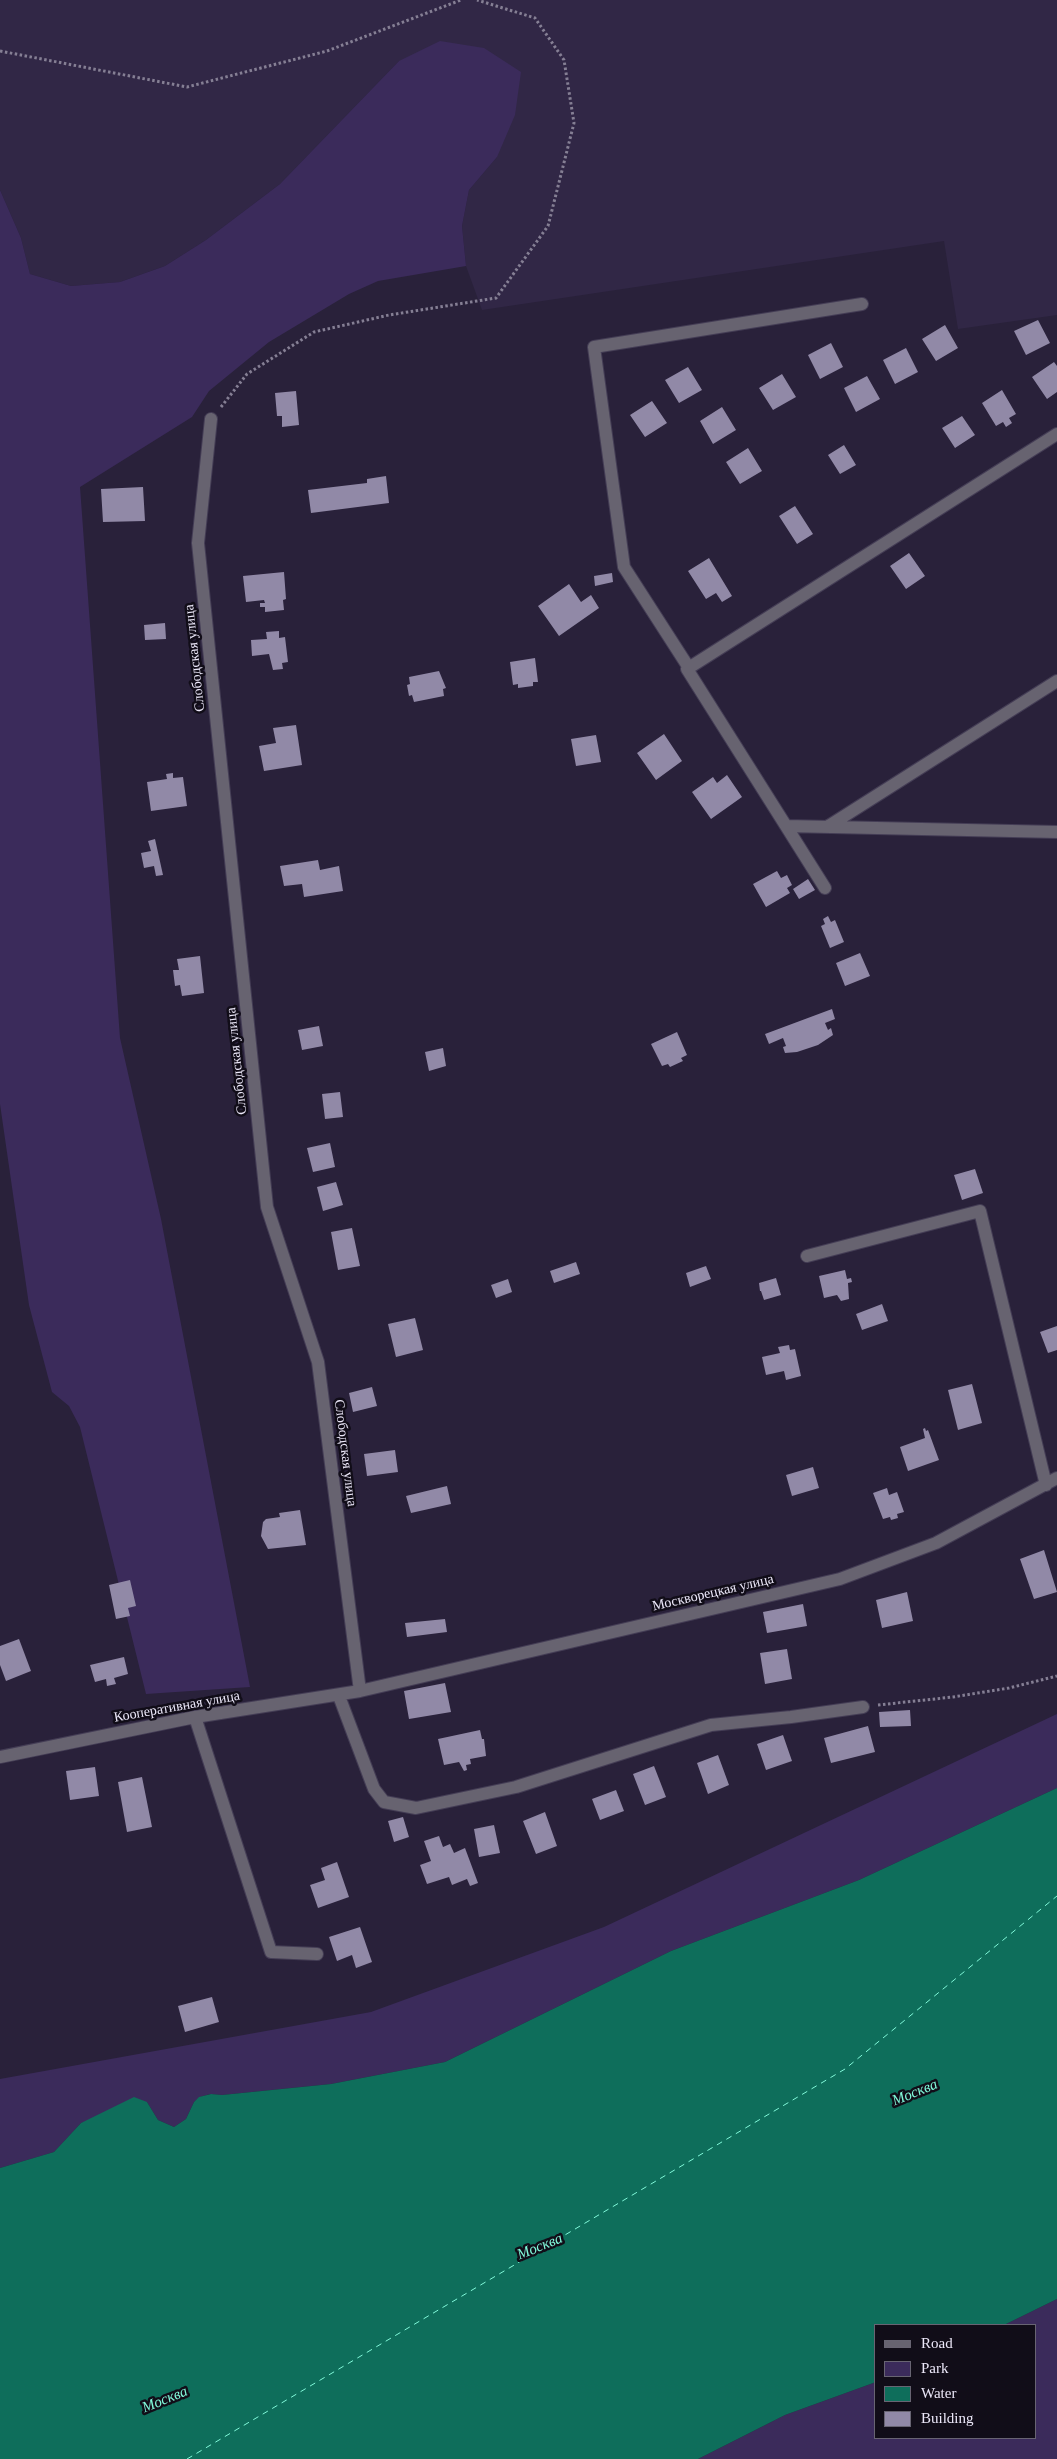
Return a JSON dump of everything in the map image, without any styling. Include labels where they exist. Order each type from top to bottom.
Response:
[{"type":"street","points":[[825,888],[624,567],[594,347],[862,304]]},
{"type":"street","name":"Слободская улица","points":[[211,419],[198,543],[267,1207],[318,1362],[360,1691]]},
{"type":"street","points":[[689,668],[1057,434]]},
{"type":"street","points":[[827,827],[1057,681]]},
{"type":"street","points":[[786,826],[1057,832]]},
{"type":"street","points":[[807,1256],[980,1211],[1052,1481]]},
{"type":"street","name":"Москворецкая улица","points":[[360,1691],[840,1578],[936,1544],[1052,1481]]},
{"type":"street","name":"Кооперативная улица","points":[[0,1757],[195,1716],[339,1696],[360,1691]]},
{"type":"street","points":[[339,1696],[374,1789],[384,1802],[416,1808],[516,1787],[712,1725],[791,1718],[863,1707]]},
{"type":"street","points":[[195,1716],[271,1952],[318,1954]]},
{"type":"path","points":[[0,51],[187,87],[327,52],[461,0]]},
{"type":"path","points":[[211,419],[247,374],[314,332],[389,316],[496,298],[548,226],[574,123],[564,60],[535,18],[478,0]]},
{"type":"path","points":[[863,1707],[962,1696],[1009,1688],[1057,1676]]},
{"type":"shaded area","points":[[0,0],[1057,0],[1057,315],[958,329],[944,241],[482,310],[466,266],[462,226],[469,190],[497,157],[399,61],[280,184],[206,240],[165,266],[120,282],[71,286],[30,274],[21,238],[0,190]]},
{"type":"green space","points":[[440,41],[484,48],[521,72],[515,115],[497,157],[469,190],[462,226],[466,266],[378,281],[349,294],[269,342],[209,391],[192,417],[80,487],[120,1038],[161,1219],[250,1687],[146,1694],[80,1427],[69,1406],[52,1392],[29,1305],[0,1104],[0,190],[21,238],[30,274],[71,286],[120,282],[165,266],[206,240],[280,184],[399,61]]},
{"type":"green space","points":[[1057,1714],[1057,1788],[859,1880],[671,1951],[445,2062],[331,2084],[222,2095],[210,2094],[200,2097],[194,2102],[186,2119],[174,2127],[158,2120],[147,2102],[81,2123],[54,2152],[0,2168],[0,2079],[371,2012],[604,1927]]},
{"type":"green space","points":[[1057,2299],[1057,2459],[698,2459],[785,2415],[874,2383],[874,2439],[1037,2439],[1037,2324],[1006,2324]]},
{"type":"water","name":"Москва","points":[[1057,1788],[1057,2299],[1006,2324],[874,2324],[874,2383],[785,2415],[698,2459],[0,2459],[0,2168],[54,2152],[81,2123],[134,2097],[147,2102],[158,2120],[174,2127],[186,2119],[194,2102],[199,2097],[211,2094],[222,2095],[331,2084],[445,2062],[671,1951],[859,1880]]},
{"type":"building","points":[[1038,320],[1050,343],[1026,355],[1014,331]]},
{"type":"building","points":[[945,325],[958,348],[936,361],[922,339]]},
{"type":"building","points":[[831,343],[843,367],[820,379],[808,355]]},
{"type":"building","points":[[906,348],[918,372],[895,384],[883,360]]},
{"type":"building","points":[[1054,362],[1057,366],[1057,392],[1047,399],[1032,377]]},
{"type":"building","points":[[688,367],[702,390],[679,403],[665,380]]},
{"type":"building","points":[[782,374],[796,397],[773,410],[759,388]]},
{"type":"building","points":[[867,376],[880,399],[856,412],[844,388]]},
{"type":"building","points":[[1002,390],[1016,414],[1009,418],[1012,423],[1006,427],[1003,422],[996,426],[982,403]]},
{"type":"building","points":[[296,391],[299,425],[282,427],[282,416],[277,416],[275,393]]},
{"type":"building","points":[[652,401],[667,423],[645,437],[630,415]]},
{"type":"building","points":[[722,407],[736,430],[713,444],[700,421]]},
{"type":"building","points":[[962,416],[975,435],[955,448],[942,428]]},
{"type":"building","points":[[844,445],[856,465],[840,474],[828,455]]},
{"type":"building","points":[[748,448],[762,471],[740,484],[726,462]]},
{"type":"building","points":[[386,476],[389,503],[311,513],[308,490],[367,483],[367,479]]},
{"type":"building","points":[[143,487],[145,521],[103,522],[101,489]]},
{"type":"building","points":[[795,506],[813,534],[797,544],[779,516]]},
{"type":"building","points":[[909,553],[925,576],[906,589],[890,566]]},
{"type":"building","points":[[709,558],[732,596],[722,602],[716,593],[706,599],[688,571]]},
{"type":"building","points":[[284,572],[286,599],[283,600],[284,610],[265,612],[265,607],[260,607],[260,603],[265,603],[264,600],[246,602],[243,576]]},
{"type":"building","points":[[612,573],[613,582],[595,586],[594,576]]},
{"type":"building","points":[[569,584],[581,602],[591,595],[599,608],[559,636],[538,606]]},
{"type":"building","points":[[165,623],[166,639],[145,640],[144,625]]},
{"type":"building","points":[[279,631],[279,638],[285,637],[288,662],[282,663],[283,669],[273,670],[269,654],[252,656],[251,640],[267,639],[266,632]]},
{"type":"building","points":[[535,658],[538,682],[533,682],[533,686],[518,688],[518,684],[513,685],[510,662]]},
{"type":"building","points":[[439,671],[446,688],[443,689],[444,696],[414,702],[412,695],[409,696],[407,685],[410,684],[409,677]]},
{"type":"building","points":[[296,725],[302,765],[264,771],[259,746],[276,743],[273,728]]},
{"type":"building","points":[[664,734],[682,761],[656,780],[637,753]]},
{"type":"building","points":[[596,735],[601,762],[576,766],[571,739]]},
{"type":"building","points":[[173,773],[173,778],[183,777],[187,806],[151,811],[147,782],[167,779],[166,774]]},
{"type":"building","points":[[727,775],[742,797],[711,819],[692,792],[713,777],[717,783]]},
{"type":"building","points":[[155,839],[163,875],[156,876],[154,866],[144,868],[141,853],[151,851],[148,841]]},
{"type":"building","points":[[318,860],[320,870],[339,866],[343,891],[304,897],[302,884],[284,886],[280,866]]},
{"type":"building","points":[[777,871],[781,878],[787,875],[792,885],[787,888],[790,893],[766,907],[753,884]]},
{"type":"building","points":[[808,879],[815,890],[799,899],[793,889]]},
{"type":"building","points":[[828,916],[831,922],[835,920],[844,942],[830,948],[821,926],[825,924],[823,919]]},
{"type":"building","points":[[860,953],[870,976],[845,986],[836,963]]},
{"type":"building","points":[[200,956],[204,993],[182,996],[180,985],[175,986],[173,970],[179,970],[177,959]]},
{"type":"building","points":[[832,1009],[835,1019],[825,1023],[828,1030],[831,1028],[833,1035],[818,1045],[797,1052],[785,1053],[783,1047],[786,1046],[783,1038],[769,1044],[765,1034]]},
{"type":"building","points":[[319,1026],[323,1046],[302,1050],[298,1030]]},
{"type":"building","points":[[677,1032],[687,1055],[681,1058],[683,1061],[670,1067],[668,1064],[662,1066],[651,1044]]},
{"type":"building","points":[[443,1048],[446,1066],[429,1071],[425,1052]]},
{"type":"building","points":[[340,1092],[343,1117],[325,1119],[322,1094]]},
{"type":"building","points":[[330,1143],[335,1167],[313,1172],[307,1148]]},
{"type":"building","points":[[975,1169],[983,1193],[962,1200],[954,1175]]},
{"type":"building","points":[[336,1182],[343,1205],[323,1211],[317,1187]]},
{"type":"building","points":[[352,1228],[360,1266],[338,1270],[331,1232]]},
{"type":"building","points":[[576,1262],[580,1274],[554,1283],[550,1271]]},
{"type":"building","points":[[706,1266],[711,1279],[690,1287],[686,1273]]},
{"type":"building","points":[[845,1270],[847,1279],[851,1278],[852,1282],[848,1283],[849,1299],[841,1301],[837,1295],[824,1298],[819,1276]]},
{"type":"building","points":[[776,1278],[781,1295],[764,1300],[759,1283]]},
{"type":"building","points":[[508,1279],[512,1292],[496,1298],[491,1285]]},
{"type":"building","points":[[882,1304],[888,1321],[862,1330],[856,1314]]},
{"type":"building","points":[[415,1318],[423,1350],[396,1357],[388,1324]]},
{"type":"building","points":[[1057,1326],[1057,1350],[1048,1353],[1040,1332]]},
{"type":"building","points":[[789,1345],[790,1350],[795,1349],[801,1376],[786,1380],[784,1371],[766,1375],[762,1357],[780,1353],[778,1347]]},
{"type":"building","points":[[972,1384],[982,1423],[958,1430],[948,1390]]},
{"type":"building","points":[[372,1387],[377,1406],[353,1412],[349,1393]]},
{"type":"building","points":[[925,1428],[926,1431],[928,1430],[939,1460],[908,1471],[900,1447],[925,1438],[923,1429]]},
{"type":"building","points":[[395,1450],[398,1472],[367,1476],[364,1454]]},
{"type":"building","points":[[813,1467],[819,1488],[792,1496],[786,1475]]},
{"type":"building","points":[[447,1486],[451,1504],[411,1513],[406,1496]]},
{"type":"building","points":[[887,1488],[889,1495],[897,1492],[904,1512],[897,1514],[898,1518],[891,1520],[890,1517],[883,1519],[873,1493]]},
{"type":"building","points":[[300,1510],[306,1545],[268,1549],[261,1536],[263,1522],[266,1519],[280,1517],[279,1513]]},
{"type":"building","points":[[1044,1550],[1057,1592],[1034,1599],[1020,1559]]},
{"type":"building","points":[[130,1580],[136,1606],[128,1608],[130,1616],[116,1619],[109,1585]]},
{"type":"building","points":[[907,1592],[913,1621],[882,1628],[876,1600]]},
{"type":"building","points":[[803,1604],[807,1626],[767,1633],[763,1612]]},
{"type":"building","points":[[445,1619],[447,1632],[407,1637],[405,1623]]},
{"type":"building","points":[[19,1639],[31,1671],[6,1681],[0,1665],[0,1646]]},
{"type":"building","points":[[787,1649],[792,1679],[765,1684],[760,1653]]},
{"type":"building","points":[[124,1657],[128,1674],[114,1678],[116,1684],[107,1686],[106,1679],[95,1682],[90,1665]]},
{"type":"building","points":[[445,1683],[451,1712],[409,1719],[404,1691]]},
{"type":"building","points":[[910,1710],[911,1726],[880,1727],[879,1712]]},
{"type":"building","points":[[868,1726],[875,1752],[831,1763],[824,1738]]},
{"type":"building","points":[[480,1730],[482,1739],[484,1739],[486,1756],[470,1759],[471,1764],[466,1765],[467,1770],[464,1771],[459,1762],[444,1765],[438,1739]]},
{"type":"building","points":[[783,1735],[792,1761],[766,1770],[757,1744]]},
{"type":"building","points":[[718,1755],[729,1785],[708,1794],[697,1763]]},
{"type":"building","points":[[654,1766],[666,1797],[645,1805],[633,1774]]},
{"type":"building","points":[[95,1767],[99,1796],[70,1800],[66,1771]]},
{"type":"building","points":[[142,1777],[152,1827],[127,1832],[118,1782]]},
{"type":"building","points":[[616,1790],[624,1811],[600,1820],[592,1799]]},
{"type":"building","points":[[545,1812],[557,1846],[536,1854],[523,1821]]},
{"type":"building","points":[[403,1817],[409,1837],[394,1842],[388,1821]]},
{"type":"building","points":[[494,1825],[500,1853],[479,1857],[474,1829]]},
{"type":"building","points":[[439,1836],[443,1847],[450,1844],[454,1853],[465,1848],[478,1883],[470,1886],[467,1879],[452,1885],[449,1877],[427,1884],[420,1865],[431,1861],[424,1841]]},
{"type":"building","points":[[337,1862],[349,1897],[318,1908],[310,1885],[325,1880],[321,1868]]},
{"type":"building","points":[[360,1927],[372,1962],[356,1968],[352,1955],[337,1961],[329,1937]]},
{"type":"building","points":[[212,1997],[219,2022],[185,2032],[178,2006]]},
{"type":"ferry route","points":[[187,2459],[845,2069],[1057,1896]]}]
